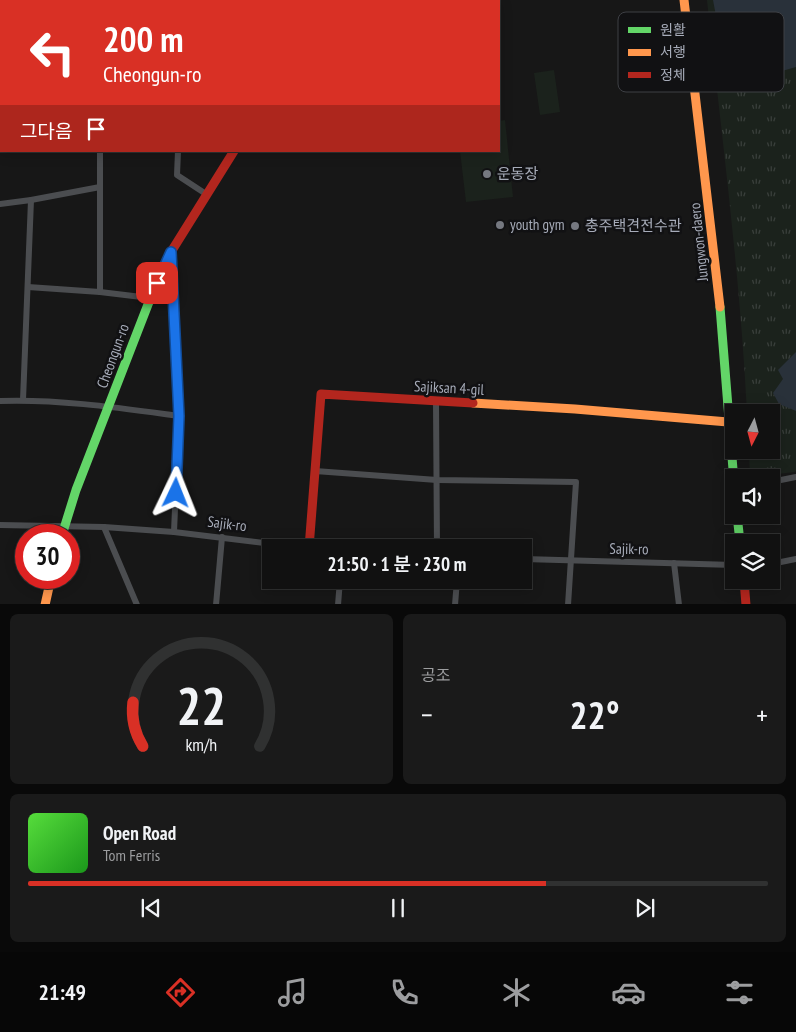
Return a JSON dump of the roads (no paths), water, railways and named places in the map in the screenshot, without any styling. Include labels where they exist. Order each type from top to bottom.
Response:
[{"type":"street","name":"Jungwon-daero","points":[[695,92],[715,261],[727,404]]},
{"type":"street","points":[[100,152],[100,292]]},
{"type":"street","points":[[178,152],[177,175],[206,194]]},
{"type":"street","name":"Cheongun-ro","points":[[67,524],[76,490],[150,298],[171,252],[233,152]]},
{"type":"street","points":[[0,204],[100,187]]},
{"type":"street","points":[[23,400],[31,200]]},
{"type":"street","points":[[171,252],[179,416],[174,532]]},
{"type":"street","points":[[28,287],[150,298]]},
{"type":"street","name":"Sajiksan 4-gil","points":[[310,539],[321,394],[725,422]]},
{"type":"street","points":[[0,401],[23,400],[109,407],[179,416]]},
{"type":"street","points":[[436,402],[436,539]]},
{"type":"street","points":[[315,471],[436,480],[576,482],[568,604]]},
{"type":"street","points":[[780,480],[796,477]]},
{"type":"street","name":"Sajik-ro","points":[[0,525],[15,525]]},
{"type":"street","name":"Sajik-ro","points":[[80,526],[174,532],[262,542]]},
{"type":"street","points":[[104,527],[137,604]]},
{"type":"street","points":[[216,604],[222,537]]},
{"type":"street","name":"Sajik-ro","points":[[532,559],[725,566]]},
{"type":"street","points":[[780,562],[796,559]]},
{"type":"street","points":[[674,563],[679,604]]},
{"type":"street","points":[[45,604],[48,589]]},
{"type":"street","points":[[338,604],[339,589]]},
{"type":"street","points":[[455,604],[456,589]]},
{"type":"street","points":[[745,589],[746,604]]},
{"type":"place","name":"운동장","points":[[487,174]]},
{"type":"place","name":"youth gym","points":[[500,225]]},
{"type":"place","name":"충주택견전수관","points":[[575,226]]}]
